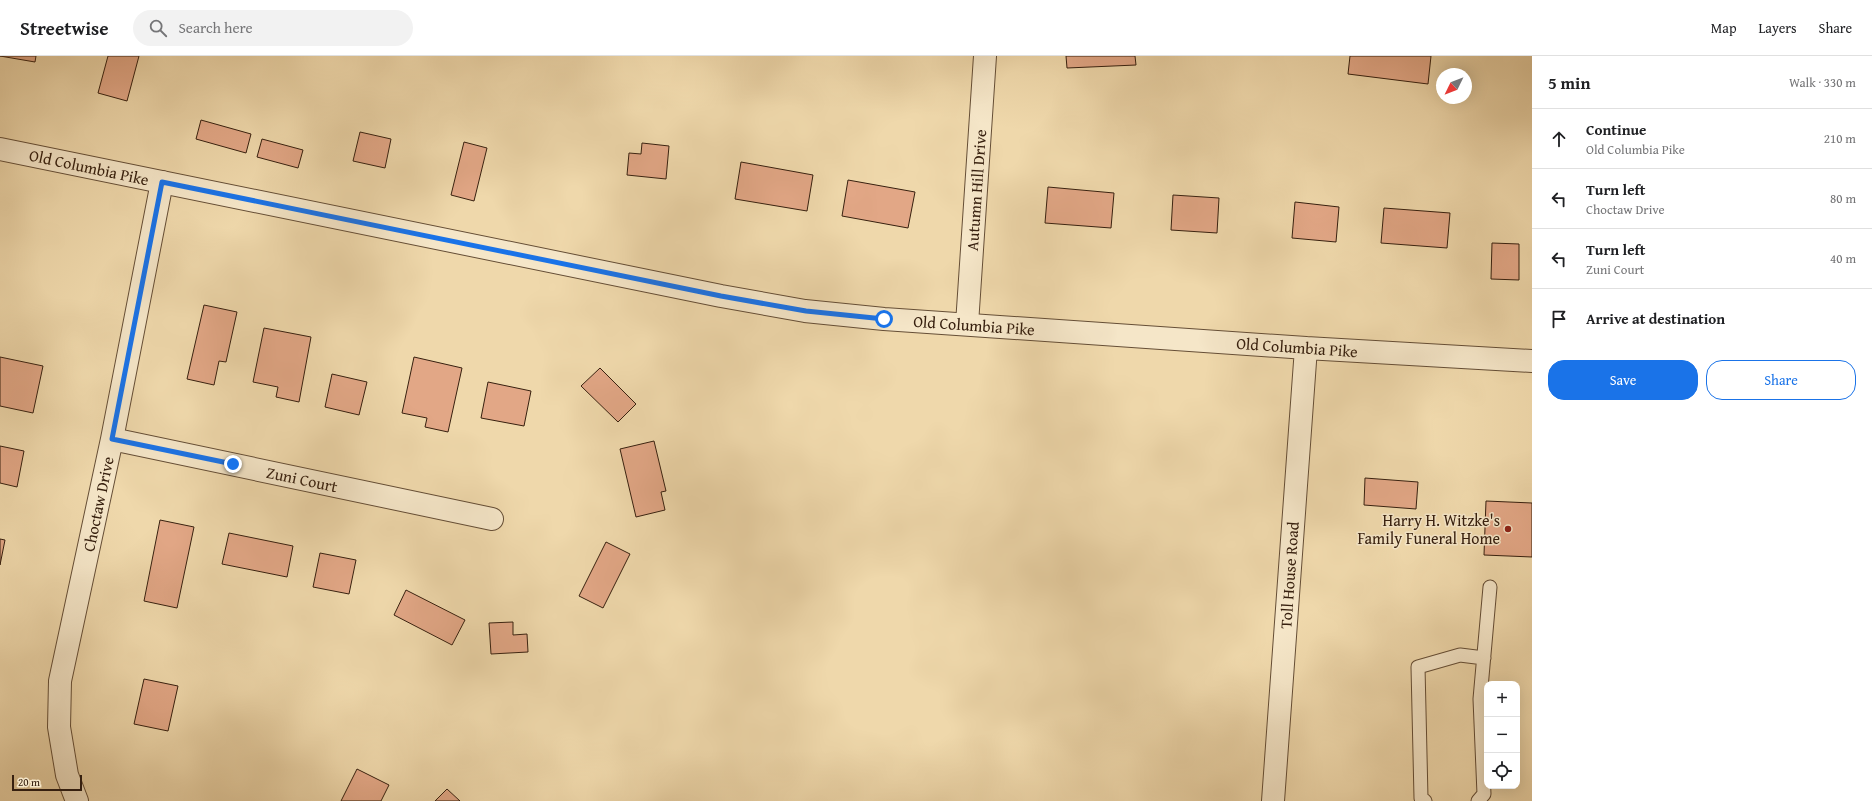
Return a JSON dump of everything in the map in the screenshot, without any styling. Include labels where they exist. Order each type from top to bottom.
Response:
[{"type":"street","name":"Autumn Hill Drive","points":[[966,324],[985,56]]},
{"type":"street","name":"Old Columbia Pike","points":[[0,149],[721,296],[806,311],[884,319],[1306,348],[1532,361]]},
{"type":"street","name":"Choctaw Drive","points":[[77,801],[67,775],[60,734],[60,681],[112,439],[162,182]]},
{"type":"street","name":"Toll House Road","points":[[1274,801],[1306,348]]},
{"type":"street","name":"Zuni Court","points":[[112,439],[492,519]]},
{"type":"lane","points":[[1478,801],[1484,794],[1480,699],[1490,587]]},
{"type":"lane","points":[[1425,801],[1421,798],[1418,667],[1460,655],[1484,658]]},
{"type":"building","points":[[0,56],[36,56],[35,62]]},
{"type":"building","points":[[108,56],[139,56],[127,101],[98,93]]},
{"type":"building","points":[[1066,56],[1135,56],[1136,65],[1067,68]]},
{"type":"building","points":[[1350,56],[1431,56],[1428,84],[1348,74]]},
{"type":"building","points":[[201,120],[251,134],[246,153],[196,139]]},
{"type":"building","points":[[360,132],[391,139],[385,168],[353,161]]},
{"type":"building","points":[[262,139],[303,150],[298,168],[257,157]]},
{"type":"building","points":[[464,142],[487,148],[474,201],[451,195]]},
{"type":"building","points":[[642,143],[669,146],[666,179],[627,175],[629,153],[641,154]]},
{"type":"building","points":[[741,162],[813,175],[807,211],[735,199]]},
{"type":"building","points":[[848,180],[915,192],[908,228],[842,216]]},
{"type":"building","points":[[1048,187],[1114,193],[1111,228],[1045,223]]},
{"type":"building","points":[[1173,195],[1219,198],[1217,233],[1171,230]]},
{"type":"building","points":[[1295,202],[1339,207],[1336,242],[1292,238]]},
{"type":"building","points":[[1384,208],[1450,213],[1447,248],[1381,243]]},
{"type":"building","points":[[1492,243],[1519,244],[1519,280],[1491,279]]},
{"type":"building","points":[[204,305],[237,312],[226,362],[219,361],[214,385],[187,379]]},
{"type":"building","points":[[264,328],[311,337],[299,402],[276,397],[278,387],[253,382]]},
{"type":"building","points":[[0,357],[43,366],[33,413],[0,406]]},
{"type":"building","points":[[414,357],[462,368],[448,432],[425,427],[427,418],[402,413]]},
{"type":"building","points":[[600,368],[636,404],[618,422],[581,386]]},
{"type":"building","points":[[332,374],[367,382],[359,415],[325,407]]},
{"type":"building","points":[[488,382],[531,391],[524,426],[481,418]]},
{"type":"building","points":[[654,441],[666,491],[661,492],[665,510],[636,517],[620,449]]},
{"type":"building","points":[[0,446],[24,451],[17,487],[0,483]]},
{"type":"building","points":[[1365,478],[1418,482],[1416,509],[1364,505]]},
{"type":"building","name":"Harry H. Witzke's Family Funeral Home","points":[[1486,501],[1532,503],[1532,557],[1484,555]]},
{"type":"building","points":[[160,520],[194,527],[177,608],[144,601]]},
{"type":"building","points":[[229,533],[293,546],[287,577],[222,564]]},
{"type":"building","points":[[0,539],[5,540],[0,565]]},
{"type":"building","points":[[606,542],[630,554],[603,608],[579,596]]},
{"type":"building","points":[[320,553],[356,560],[349,594],[313,587]]},
{"type":"building","points":[[406,590],[465,620],[452,645],[394,615]]},
{"type":"building","points":[[513,622],[513,635],[527,634],[528,652],[491,654],[489,623]]},
{"type":"building","points":[[144,679],[178,686],[168,731],[134,724]]},
{"type":"building","points":[[357,769],[389,785],[381,801],[341,801]]},
{"type":"building","points":[[447,789],[460,801],[435,801]]},
{"type":"place","name":"Harry H. Witzke's Family Funeral Home","points":[[1508,529]]},
{"type":"route","points":[[233,464],[112,439],[162,182],[721,296],[806,311],[884,319]]}]
